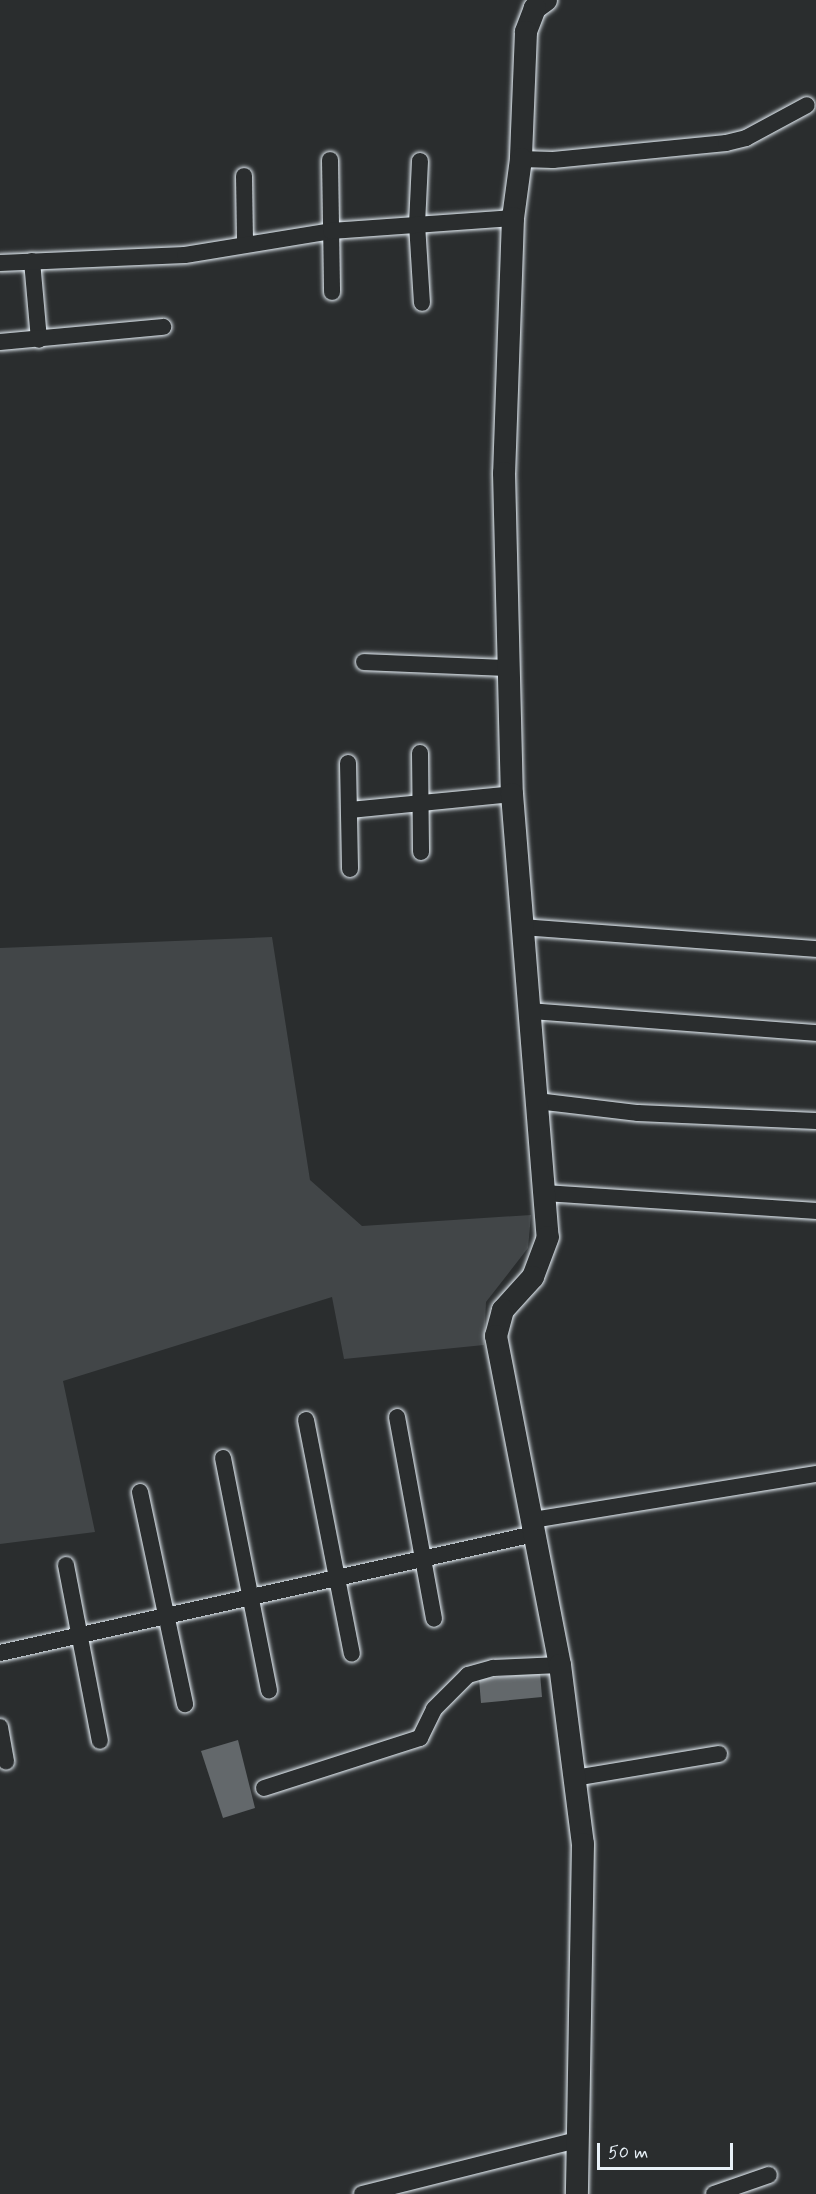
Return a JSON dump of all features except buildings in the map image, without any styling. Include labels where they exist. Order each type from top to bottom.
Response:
[{"type":"street","points":[[546,0],[535,8],[526,32],[522,159],[513,218],[504,473],[512,794],[548,1237],[544,1253],[533,1277],[503,1311],[496,1336],[560,1665],[583,1844],[577,2194]]},
{"type":"street","points":[[522,159],[553,160],[726,143],[746,138],[807,105]]},
{"type":"street","points":[[330,160],[332,292]]},
{"type":"street","points":[[420,161],[417,224],[422,303]]},
{"type":"street","points":[[244,176],[245,243]]},
{"type":"street","points":[[0,263],[184,255],[245,243],[331,231],[513,218]]},
{"type":"street","points":[[32,261],[39,340]]},
{"type":"street","points":[[0,342],[163,327]]},
{"type":"street","points":[[364,662],[510,668]]},
{"type":"street","points":[[420,753],[421,852]]},
{"type":"street","points":[[348,763],[350,868]]},
{"type":"street","points":[[350,810],[512,794]]},
{"type":"street","points":[[523,927],[816,949]]},
{"type":"street","points":[[530,1011],[816,1033]]},
{"type":"street","points":[[537,1101],[638,1113],[816,1121]]},
{"type":"street","points":[[545,1194],[816,1211]]},
{"type":"street","points":[[397,1417],[434,1619]]},
{"type":"street","points":[[306,1420],[352,1654]]},
{"type":"street","points":[[223,1458],[249,1599],[269,1690]]},
{"type":"street","points":[[0,1653],[422,1561],[533,1527],[816,1474]]},
{"type":"street","points":[[140,1492],[185,1704]]},
{"type":"street","points":[[66,1565],[100,1741]]},
{"type":"street","points":[[264,1788],[420,1738],[434,1709],[468,1675],[493,1668],[560,1665]]},
{"type":"street","points":[[0,1727],[6,1761]]},
{"type":"street","points":[[574,1778],[719,1754]]},
{"type":"street","points":[[362,2194],[577,2140]]},
{"type":"street","points":[[714,2194],[769,2175]]},
{"type":"shaded area","points":[[272,937],[310,1180],[362,1226],[531,1215],[528,1248],[486,1302],[484,1345],[344,1359],[332,1297],[63,1381],[95,1532],[0,1544],[0,948]]},
{"type":"shaded area","points":[[540,1673],[542,1697],[481,1703],[479,1679]]},
{"type":"shaded area","points":[[238,1740],[255,1808],[223,1818],[201,1751]]}]
